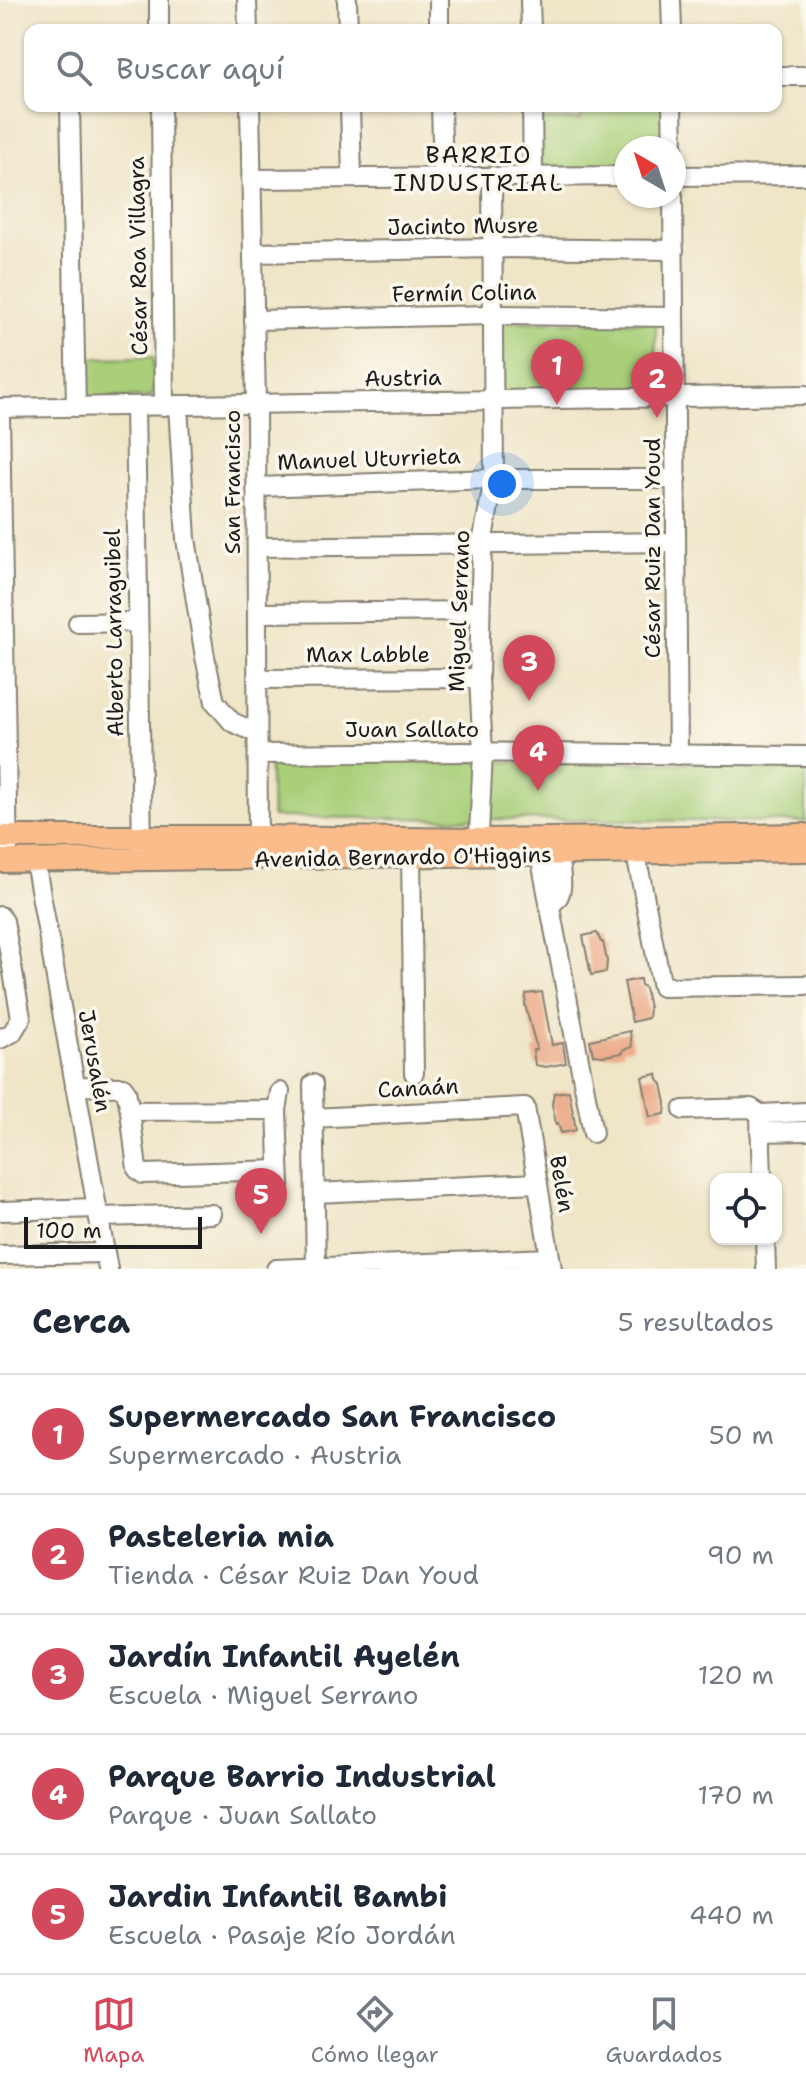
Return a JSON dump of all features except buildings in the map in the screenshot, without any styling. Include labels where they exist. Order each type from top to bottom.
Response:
[{"type":"main road","name":"Avenida Bernardo O'Higgins","points":[[4,837],[142,848],[478,848],[806,835]]},
{"type":"main road","name":"Avenida Bernardo O'Higgins","points":[[4,861],[35,861],[142,848]]},
{"type":"main road","name":"Avenida Bernardo O'Higgins","points":[[258,848],[411,856],[478,848],[549,855],[806,850]]},
{"type":"street","points":[[159,0],[159,24]]},
{"type":"street","points":[[247,0],[248,24]]},
{"type":"street","points":[[347,0],[348,24]]},
{"type":"street","points":[[439,0],[439,24]]},
{"type":"street","points":[[530,0],[531,24]]},
{"type":"street","points":[[671,0],[672,24]]},
{"type":"street","points":[[782,76],[806,76]]},
{"type":"street","points":[[70,112],[76,407]]},
{"type":"street","name":"César Roa Villagra","points":[[161,112],[171,406],[186,539],[215,702],[240,727],[257,733]]},
{"type":"street","name":"San Francisco","points":[[250,112],[257,487],[258,848]]},
{"type":"street","points":[[350,112],[352,178]]},
{"type":"street","points":[[441,112],[443,177]]},
{"type":"street","points":[[532,112],[533,177]]},
{"type":"street","points":[[672,112],[673,136]]},
{"type":"street","points":[[686,176],[806,175]]},
{"type":"street","name":"Miguel Serrano","points":[[478,848],[483,753],[479,678],[482,543],[494,479],[492,176]]},
{"type":"street","points":[[251,179],[614,176]]},
{"type":"street","name":"César Ruiz Dan Youd","points":[[673,208],[678,755]]},
{"type":"street","name":"Jacinto Musre","points":[[253,253],[492,248],[674,250]]},
{"type":"street","name":"Fermín Colina","points":[[254,320],[493,315],[674,317]]},
{"type":"street","name":"Austria","points":[[0,408],[806,395]]},
{"type":"street","name":"Alberto Larraguibel","points":[[135,406],[142,848]]},
{"type":"street","points":[[0,415],[4,861]]},
{"type":"street","name":"Manuel Uturrieta","points":[[257,487],[494,479],[676,479]]},
{"type":"street","points":[[257,547],[676,542]]},
{"type":"street","points":[[257,613],[480,611]]},
{"type":"street","points":[[78,623],[138,622]]},
{"type":"street","name":"Max Labble","points":[[257,679],[479,678]]},
{"type":"street","name":"Juan Sallato","points":[[258,754],[806,756]]},
{"type":"street","points":[[636,854],[662,987],[806,985]]},
{"type":"street","points":[[549,855],[549,905],[593,1133]]},
{"type":"street","points":[[411,856],[414,1073]]},
{"type":"street","name":"Jerusalén","points":[[35,861],[107,1261]]},
{"type":"street","points":[[0,916],[4,921],[21,1018],[12,1033],[0,1039]]},
{"type":"street","points":[[313,1084],[316,1268]]},
{"type":"street","points":[[75,1086],[123,1087],[130,1111],[137,1169],[143,1174],[279,1178],[278,1101],[130,1111]]},
{"type":"street","name":"Canaán","points":[[313,1118],[525,1107]]},
{"type":"street","name":"Belén","points":[[525,1107],[551,1264]]},
{"type":"street","points":[[683,1110],[751,1108],[760,1123],[762,1173]]},
{"type":"street","points":[[760,1123],[806,1112]]},
{"type":"street","points":[[760,1123],[806,1131]]},
{"type":"street","points":[[315,1193],[538,1183]]},
{"type":"street","points":[[0,1211],[212,1214]]},
{"type":"street","points":[[765,1245],[766,1269]]},
{"type":"street","points":[[0,1255],[107,1261]]},
{"type":"street","points":[[276,1269],[551,1264]]},
{"type":"green space","points":[[581,112],[665,112],[665,136],[614,136],[614,168],[541,169],[541,120],[581,120]]},
{"type":"green space","points":[[492,322],[656,322],[655,388],[493,393]]},
{"type":"green space","points":[[153,357],[154,388],[151,397],[94,398],[86,392],[87,358]]},
{"type":"green space","points":[[269,760],[806,764],[806,822],[272,817]]},
{"type":"place","name":"Supermercado San Francisco","points":[[557,405]]},
{"type":"place","name":"Pasteleria mia","points":[[657,418]]},
{"type":"place","name":"Jardín Infantil Ayelén","points":[[529,701]]},
{"type":"place","name":"Parque Barrio Industrial","points":[[538,791]]},
{"type":"place","name":"Jardin Infantil Bambi","points":[[261,1234]]},
{"type":"district","name":"BARRIO INDUSTRIAL","points":[[479,169]]}]
